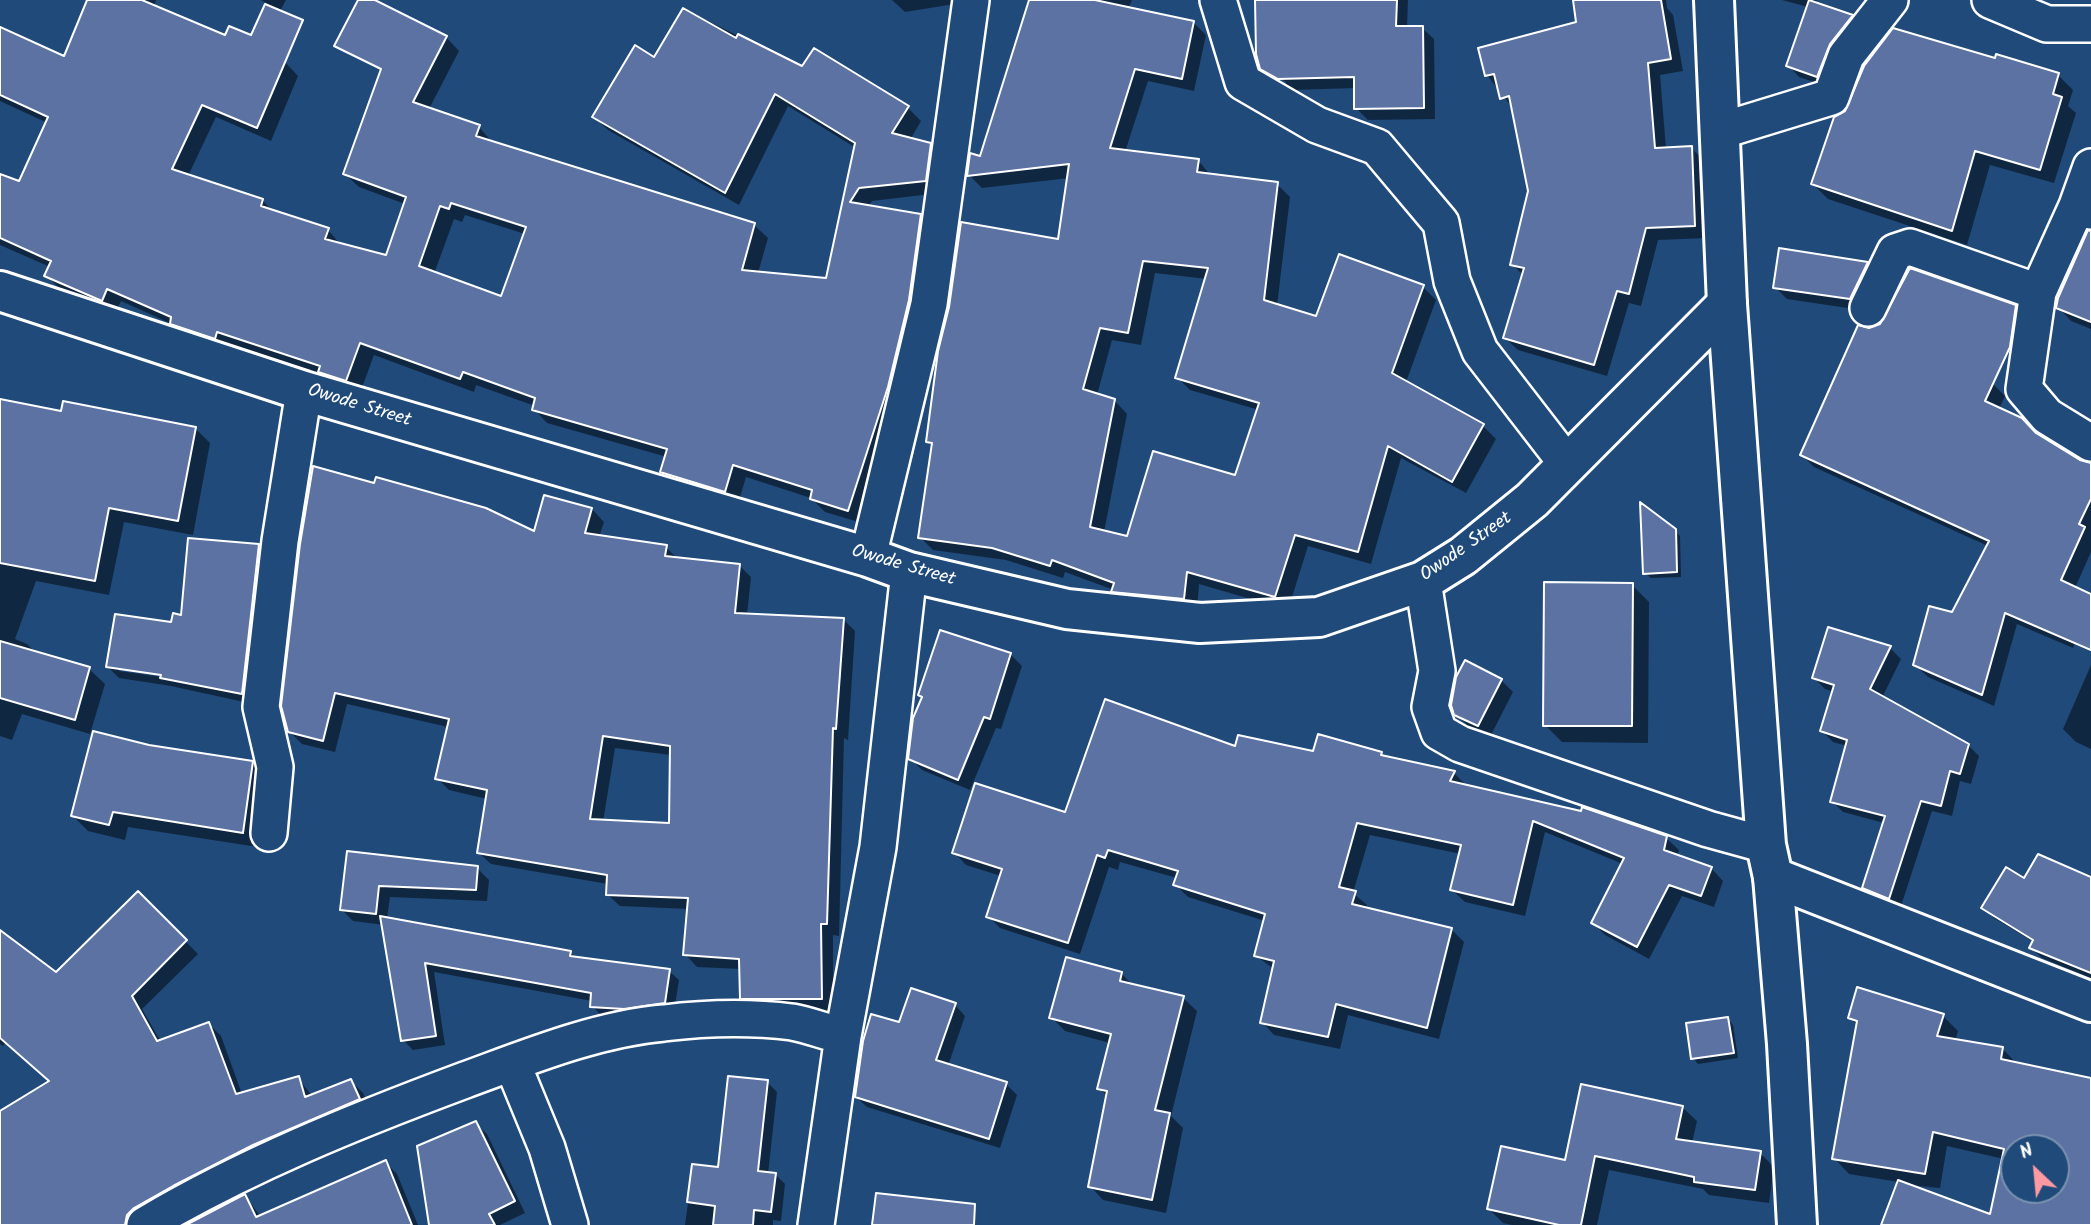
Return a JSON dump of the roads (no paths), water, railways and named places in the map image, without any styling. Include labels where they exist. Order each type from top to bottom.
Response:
[{"type":"street","points":[[868,557],[929,304],[971,0]]},
{"type":"street","points":[[1218,0],[1242,82],[1317,125],[1377,147],[1441,223],[1452,281],[1480,351],[1568,465]]},
{"type":"street","points":[[1714,0],[1727,304],[1797,1225]]},
{"type":"street","points":[[1720,131],[1831,97],[1846,56],[1890,0]]},
{"type":"street","points":[[1990,0],[2047,24],[2091,24]]},
{"type":"street","points":[[2091,167],[2084,209],[2038,292],[2024,389],[2048,416],[2091,443]]},
{"type":"street","points":[[1868,308],[1895,252],[1902,247],[1910,247],[2038,292]]},
{"type":"street","name":"Owode Street","points":[[0,291],[304,391],[868,557],[909,572],[1067,609],[1200,623],[1319,617],[1423,581],[1513,516],[1568,465],[1727,304]]},
{"type":"street","points":[[269,833],[275,766],[261,707],[280,541],[304,391]]},
{"type":"street","points":[[816,1225],[843,1036],[878,847],[909,572]]},
{"type":"street","points":[[1423,581],[1437,671],[1430,707],[1439,732],[1460,744],[1708,830],[1769,861],[2091,1002]]},
{"type":"street","points":[[145,1225],[179,1205],[284,1153],[391,1108],[512,1063],[590,1038],[662,1023],[721,1019],[792,1022],[843,1036]]},
{"type":"street","points":[[512,1063],[547,1148],[570,1225]]}]
